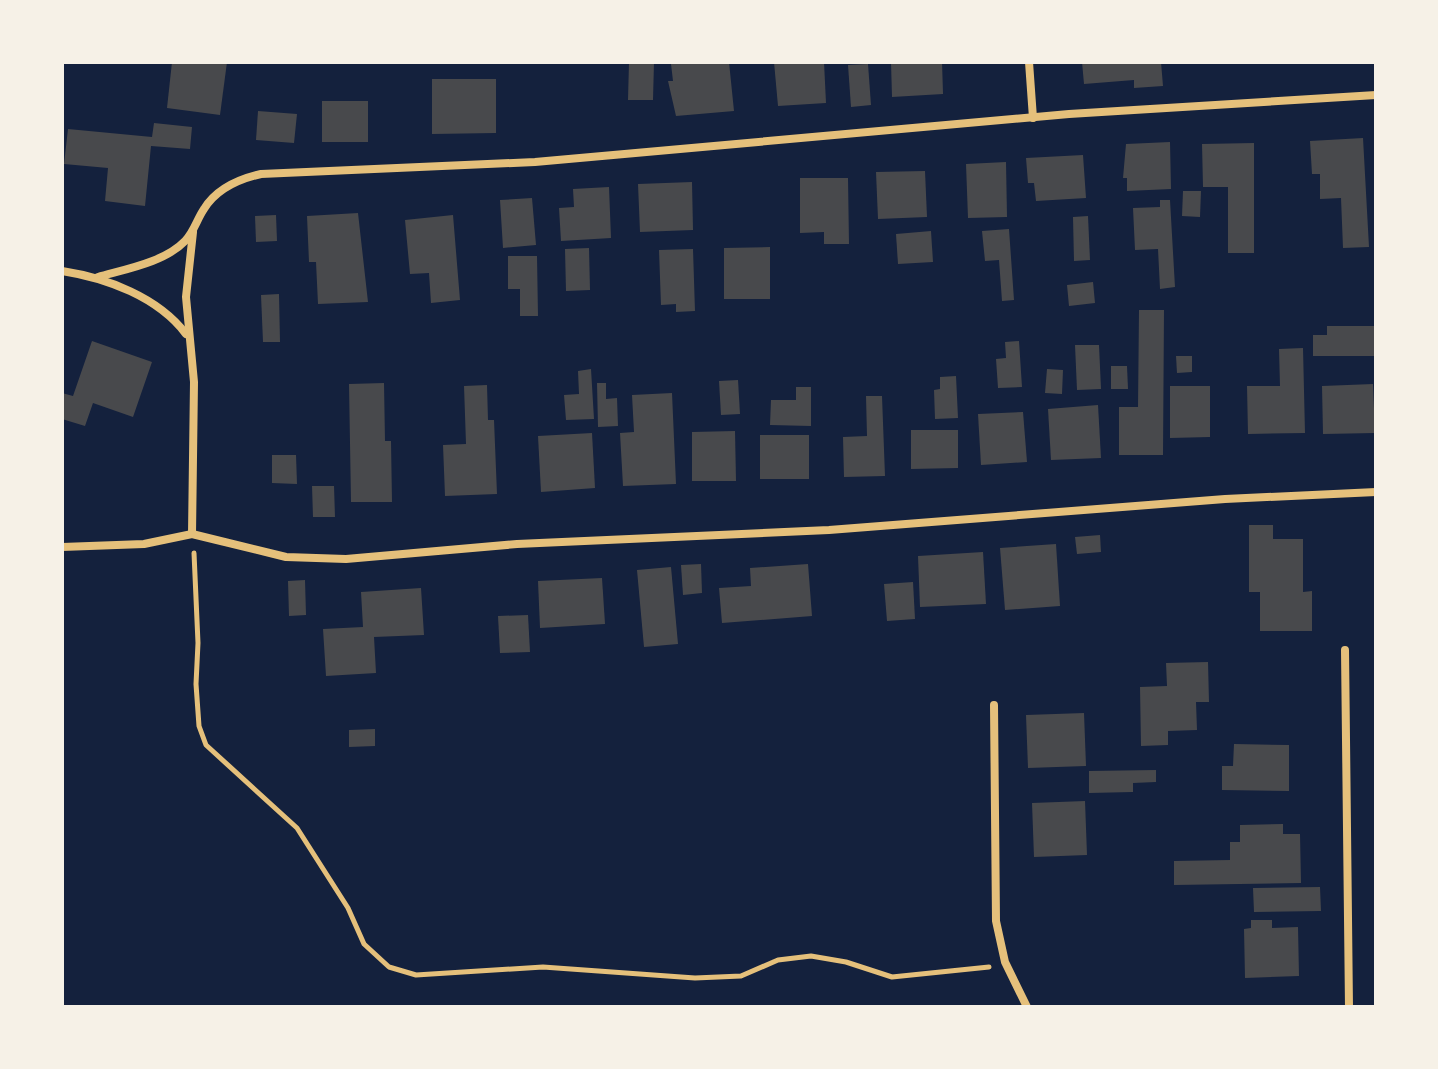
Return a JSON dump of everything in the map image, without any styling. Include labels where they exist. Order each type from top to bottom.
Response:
[{"type":"street","points":[[1029,62],[1033,118]]},
{"type":"street","points":[[192,534],[194,396],[186,334],[186,297],[194,230],[205,207],[220,191],[240,179],[261,174],[535,162],[1033,118],[1376,95]]},
{"type":"street","points":[[98,277],[171,251],[194,230]]},
{"type":"street","points":[[62,271],[98,277],[164,311],[186,334]]},
{"type":"street","points":[[62,547],[144,544],[192,534],[286,557],[346,559],[517,544],[829,530],[1225,499],[1376,492]]},
{"type":"street","points":[[1345,650],[1349,1007]]},
{"type":"street","points":[[994,705],[996,921],[1005,962],[1027,1007]]},
{"type":"path","points":[[192,534],[196,578],[198,712],[206,745],[297,828],[348,908],[364,944],[389,967],[416,975],[543,967],[695,978],[741,976],[778,960],[811,956],[846,962],[892,977],[963,972],[1005,962]]},
{"type":"building","points":[[172,62],[227,62],[220,115],[167,108]]},
{"type":"building","points":[[629,62],[654,62],[653,100],[628,100]]},
{"type":"building","points":[[729,62],[734,111],[676,116],[668,81],[673,81],[671,64]]},
{"type":"building","points":[[774,62],[824,62],[826,103],[778,106]]},
{"type":"building","points":[[891,62],[942,62],[943,94],[892,97]]},
{"type":"building","points":[[1082,62],[1161,62],[1163,86],[1134,88],[1134,80],[1084,84]]},
{"type":"building","points":[[868,64],[871,105],[851,107],[848,65]]},
{"type":"building","points":[[432,79],[496,79],[496,133],[432,134]]},
{"type":"building","points":[[322,101],[368,101],[368,142],[322,142]]},
{"type":"building","points":[[258,111],[297,114],[294,143],[256,140]]},
{"type":"building","points":[[154,123],[192,127],[190,149],[151,146],[145,206],[105,201],[108,168],[64,164],[68,129],[152,137]]},
{"type":"building","points":[[1363,138],[1369,247],[1343,248],[1341,198],[1320,199],[1320,174],[1312,174],[1310,141]]},
{"type":"building","points":[[1170,142],[1171,189],[1127,191],[1127,178],[1123,178],[1126,144]]},
{"type":"building","points":[[1254,143],[1254,253],[1228,253],[1228,187],[1203,187],[1202,144]]},
{"type":"building","points":[[1083,155],[1086,198],[1036,201],[1034,183],[1028,183],[1026,158]]},
{"type":"building","points":[[1006,162],[1007,217],[968,218],[966,164]]},
{"type":"building","points":[[925,171],[927,217],[878,219],[876,172]]},
{"type":"building","points":[[800,178],[848,178],[849,244],[824,244],[824,232],[800,233]]},
{"type":"building","points":[[692,182],[693,230],[640,232],[638,184]]},
{"type":"building","points":[[609,187],[611,238],[561,241],[559,208],[574,207],[573,189]]},
{"type":"building","points":[[1183,191],[1201,191],[1200,217],[1182,216]]},
{"type":"building","points":[[532,198],[536,245],[503,248],[500,200]]},
{"type":"building","points":[[1160,200],[1170,200],[1175,287],[1160,289],[1158,249],[1135,250],[1133,208],[1160,207]]},
{"type":"building","points":[[358,213],[368,302],[318,304],[316,262],[309,262],[307,216]]},
{"type":"building","points":[[276,215],[277,241],[256,242],[255,216]]},
{"type":"building","points":[[453,215],[460,300],[431,303],[429,273],[410,274],[405,220]]},
{"type":"building","points":[[1088,216],[1090,260],[1074,261],[1073,217]]},
{"type":"building","points":[[1009,229],[1014,300],[1002,301],[999,260],[985,261],[982,231]]},
{"type":"building","points":[[931,231],[933,262],[898,264],[896,234]]},
{"type":"building","points":[[770,247],[770,299],[724,299],[724,248]]},
{"type":"building","points":[[589,248],[590,290],[566,291],[565,249]]},
{"type":"building","points":[[693,249],[695,311],[676,312],[676,304],[661,305],[659,250]]},
{"type":"building","points":[[508,256],[537,256],[538,316],[520,316],[520,289],[508,289]]},
{"type":"building","points":[[1093,282],[1095,303],[1069,306],[1067,285]]},
{"type":"building","points":[[279,294],[280,342],[263,342],[261,295]]},
{"type":"building","points":[[1139,310],[1164,310],[1163,455],[1119,455],[1119,407],[1138,407]]},
{"type":"building","points":[[1327,326],[1376,326],[1376,356],[1313,356],[1313,335],[1327,335]]},
{"type":"building","points":[[92,341],[152,362],[133,417],[93,403],[85,426],[62,419],[62,393],[73,396]]},
{"type":"building","points":[[1019,341],[1022,387],[998,388],[996,359],[1006,358],[1005,342]]},
{"type":"building","points":[[1075,345],[1099,345],[1101,389],[1077,390]]},
{"type":"building","points":[[1303,348],[1305,433],[1248,434],[1247,386],[1280,386],[1279,349]]},
{"type":"building","points":[[1176,356],[1192,356],[1192,372],[1177,373]]},
{"type":"building","points":[[1111,366],[1127,366],[1128,389],[1111,389]]},
{"type":"building","points":[[591,369],[594,419],[566,420],[564,395],[579,394],[578,371]]},
{"type":"building","points":[[1047,369],[1063,370],[1062,394],[1045,393]]},
{"type":"building","points":[[956,376],[958,418],[935,419],[934,390],[940,389],[940,377]]},
{"type":"building","points":[[738,380],[740,414],[721,415],[719,381]]},
{"type":"building","points":[[384,383],[385,441],[391,441],[392,502],[351,502],[349,384]]},
{"type":"building","points":[[597,383],[606,383],[606,399],[617,398],[618,426],[598,427]]},
{"type":"building","points":[[1373,384],[1375,433],[1323,434],[1322,386]]},
{"type":"building","points":[[487,385],[488,420],[494,420],[497,494],[445,496],[443,445],[466,444],[464,386]]},
{"type":"building","points":[[1170,386],[1210,386],[1210,437],[1170,438]]},
{"type":"building","points":[[796,387],[811,387],[811,426],[770,425],[771,400],[796,400]]},
{"type":"building","points":[[672,393],[676,484],[623,486],[620,433],[634,432],[632,395]]},
{"type":"building","points":[[866,396],[882,396],[885,476],[844,477],[843,437],[867,436]]},
{"type":"building","points":[[1098,405],[1101,458],[1051,460],[1048,409]]},
{"type":"building","points":[[1023,412],[1027,462],[981,465],[978,414]]},
{"type":"building","points":[[911,430],[958,430],[958,468],[911,469]]},
{"type":"building","points":[[735,431],[736,481],[692,481],[692,432]]},
{"type":"building","points":[[592,433],[595,488],[541,492],[538,436]]},
{"type":"building","points":[[760,435],[809,435],[809,479],[760,479]]},
{"type":"building","points":[[272,455],[296,455],[297,484],[272,483]]},
{"type":"building","points":[[312,486],[334,486],[335,517],[313,517]]},
{"type":"building","points":[[1249,525],[1273,525],[1273,539],[1303,539],[1303,592],[1312,591],[1312,631],[1260,631],[1260,592],[1249,592]]},
{"type":"building","points":[[1100,535],[1101,552],[1077,554],[1075,537]]},
{"type":"building","points":[[1056,544],[1060,606],[1005,610],[1000,548]]},
{"type":"building","points":[[983,552],[986,604],[920,607],[918,556]]},
{"type":"building","points":[[701,564],[702,593],[683,595],[681,565]]},
{"type":"building","points":[[808,564],[812,616],[722,623],[719,588],[751,586],[750,568]]},
{"type":"building","points":[[671,567],[678,644],[644,647],[637,570]]},
{"type":"building","points":[[602,578],[605,624],[540,628],[538,581]]},
{"type":"building","points":[[305,580],[306,615],[289,616],[288,581]]},
{"type":"building","points":[[913,582],[915,619],[887,621],[884,584]]},
{"type":"building","points":[[421,588],[424,635],[374,637],[376,673],[326,676],[323,629],[363,627],[361,592]]},
{"type":"building","points":[[528,615],[530,652],[500,653],[498,616]]},
{"type":"building","points":[[1208,662],[1209,702],[1196,702],[1197,730],[1168,731],[1168,745],[1141,746],[1140,687],[1167,686],[1166,663]]},
{"type":"building","points":[[1084,713],[1086,766],[1028,768],[1026,715]]},
{"type":"building","points":[[375,729],[375,746],[349,747],[349,730]]},
{"type":"building","points":[[1234,744],[1289,745],[1289,791],[1222,790],[1222,766],[1233,766]]},
{"type":"building","points":[[1156,770],[1156,782],[1133,783],[1133,792],[1089,793],[1089,771]]},
{"type":"building","points":[[1085,801],[1087,855],[1034,857],[1032,803]]},
{"type":"building","points":[[1283,824],[1283,834],[1300,834],[1301,883],[1174,885],[1174,861],[1230,860],[1230,842],[1240,842],[1240,825]]},
{"type":"building","points":[[1320,887],[1321,911],[1254,912],[1253,888]]},
{"type":"building","points":[[1251,920],[1272,920],[1272,928],[1298,927],[1299,976],[1245,978],[1244,929],[1251,928]]}]
